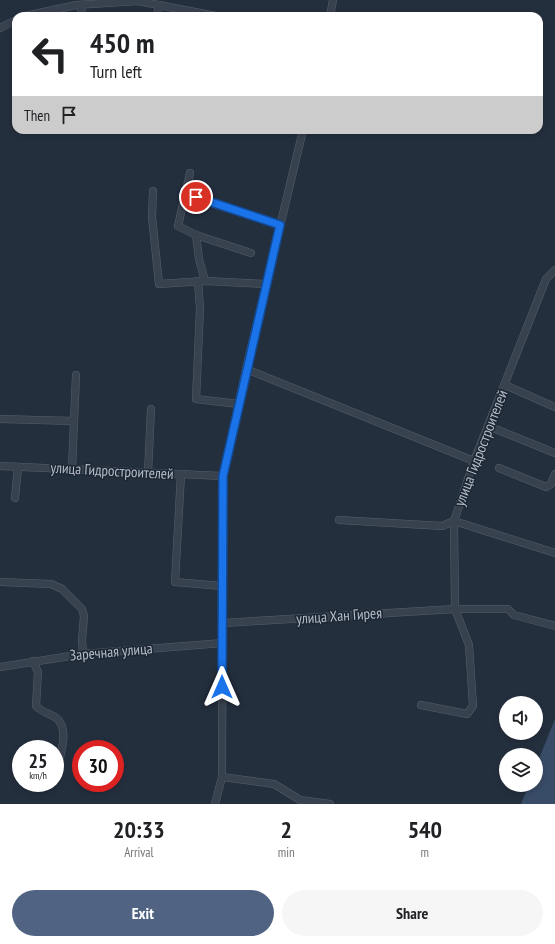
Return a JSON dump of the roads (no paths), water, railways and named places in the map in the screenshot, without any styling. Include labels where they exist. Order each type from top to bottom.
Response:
[{"type":"street","points":[[51,12],[78,3],[138,0],[195,12]]},
{"type":"street","points":[[331,12],[333,0]]},
{"type":"street","points":[[158,12],[159,5]]},
{"type":"street","points":[[0,28],[12,22]]},
{"type":"street","points":[[215,804],[222,777],[223,476],[246,369],[302,134]]},
{"type":"street","points":[[190,173],[178,226],[196,235],[250,253]]},
{"type":"street","points":[[153,191],[152,217],[158,284],[202,281],[266,284]]},
{"type":"street","points":[[186,195],[280,225]]},
{"type":"street","points":[[196,235],[202,281],[196,399],[238,404]]},
{"type":"street","name":"улица Гидростроителей","points":[[339,520],[442,526],[454,521],[474,461],[546,279],[555,270]]},
{"type":"street","points":[[246,369],[474,461]]},
{"type":"street","points":[[72,469],[76,376]]},
{"type":"street","points":[[505,385],[555,407]]},
{"type":"street","points":[[148,473],[151,409]]},
{"type":"street","points":[[0,419],[74,421]]},
{"type":"street","points":[[488,426],[555,453]]},
{"type":"street","name":"улица Гидростроителей","points":[[0,466],[223,476]]},
{"type":"street","points":[[15,498],[18,467]]},
{"type":"street","points":[[499,468],[546,487],[551,484],[555,474]]},
{"type":"street","points":[[181,474],[175,582],[222,586]]},
{"type":"street","points":[[421,705],[467,714],[473,706],[470,645],[455,608],[454,521],[555,553]]},
{"type":"street","points":[[0,582],[51,584],[62,589],[82,609],[84,616],[82,640],[83,654]]},
{"type":"street","name":"улица Хан Гирея","points":[[223,623],[455,608],[508,609],[514,615],[555,626]]},
{"type":"street","name":"Заречная улица","points":[[0,667],[83,654],[223,642]]},
{"type":"street","points":[[33,661],[38,672],[36,706],[41,711],[56,718],[61,725],[64,740]]},
{"type":"street","points":[[222,777],[274,784],[300,800],[330,804]]},
{"type":"water","points":[[555,719],[555,804],[521,804],[526,792],[543,792],[543,749]]}]
